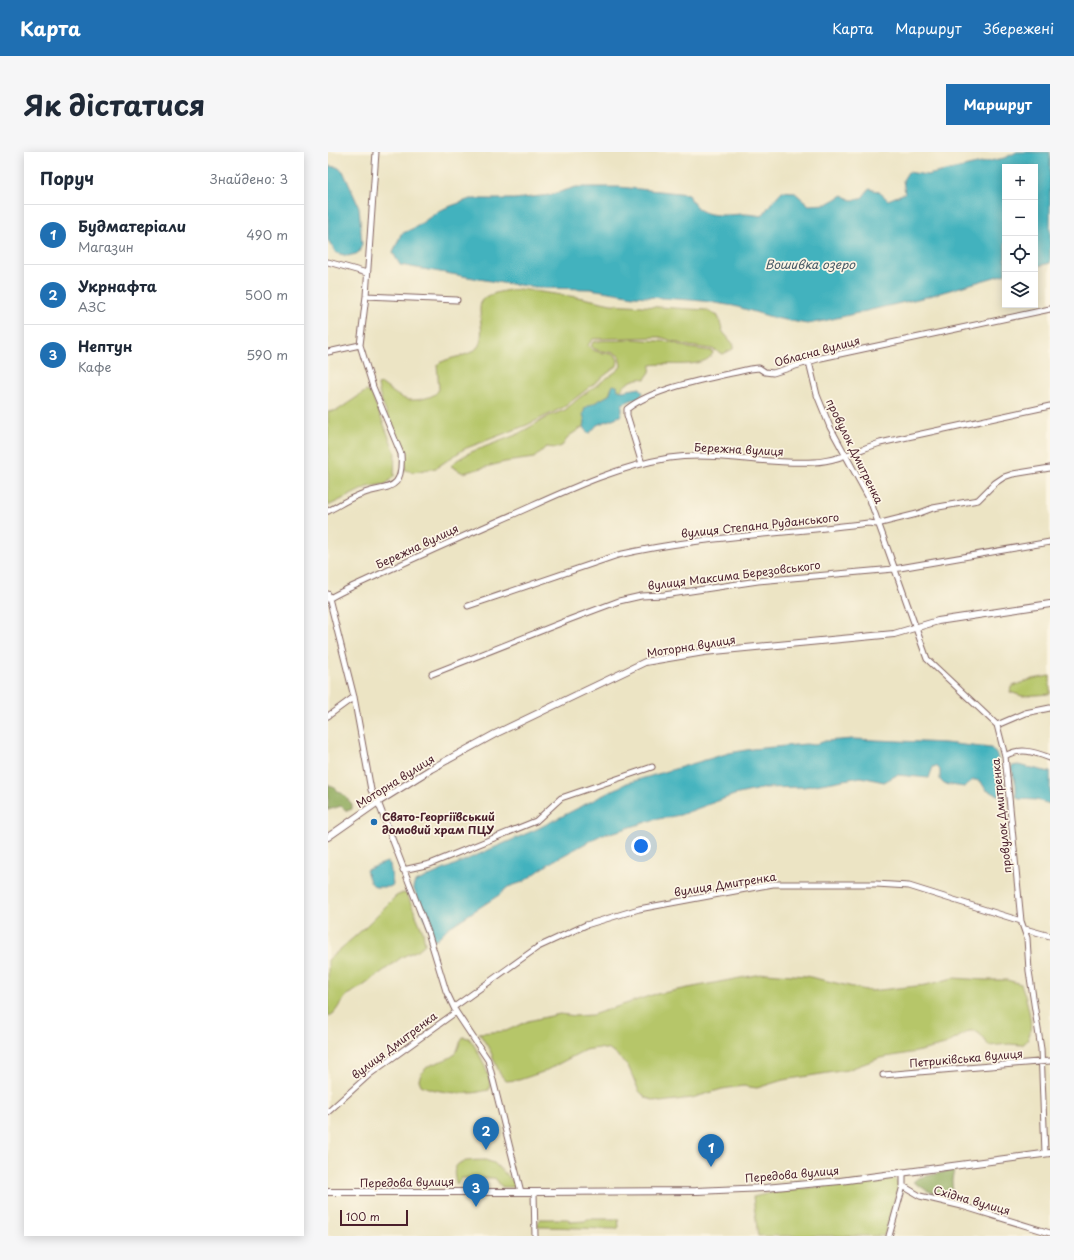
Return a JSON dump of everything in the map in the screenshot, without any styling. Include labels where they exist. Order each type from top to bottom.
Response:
[{"type":"street","points":[[328,511],[358,495],[373,490],[388,489],[394,485],[400,471],[401,454],[373,387],[360,345],[366,296],[376,152]]},
{"type":"street","points":[[328,262],[367,274]]},
{"type":"street","points":[[366,296],[457,300]]},
{"type":"street","name":"Обласна вулиця","points":[[642,464],[627,415],[627,409],[632,405],[672,388],[759,368],[765,372],[773,373],[809,362],[1050,309]]},
{"type":"street","points":[[328,352],[360,345]]},
{"type":"street","name":"провулок Дмитренка","points":[[809,362],[817,395],[830,427],[866,492],[894,569],[909,604],[915,628],[927,659],[997,725],[1005,756],[1021,921],[1025,929],[1040,1049],[1047,1153]]},
{"type":"street","name":"Бережна вулиця","points":[[328,597],[454,539],[566,491],[642,464],[688,456],[727,456],[777,462],[815,462],[846,457],[860,449],[880,443],[1050,406]]},
{"type":"street","name":"вулиця Степана Руданського","points":[[468,606],[573,569],[643,549],[710,540],[868,523],[877,524],[917,514],[933,508],[978,500],[995,483],[1004,477],[1013,474],[1050,468]]},
{"type":"street","name":"вулиця Максима Березовського","points":[[432,674],[619,601],[641,596],[664,595],[758,581],[894,569],[1050,542]]},
{"type":"street","points":[[328,597],[354,697],[371,790],[378,802],[428,932],[446,990],[455,1010],[488,1060],[521,1192]]},
{"type":"street","name":"Моторна вулиця","points":[[328,837],[378,802],[431,769],[495,734],[645,662],[704,652],[876,636],[915,628],[938,621],[1050,604]]},
{"type":"street","points":[[328,716],[354,697]]},
{"type":"street","points":[[997,725],[1025,713],[1050,708]]},
{"type":"street","points":[[1005,756],[1017,751],[1030,751],[1050,758]]},
{"type":"street","points":[[403,870],[430,864],[536,820],[561,798],[652,767]]},
{"type":"street","name":"вулиця Дмитренка","points":[[328,1112],[370,1074],[538,947],[586,925],[639,909],[773,884],[876,884],[909,886],[1021,921]]},
{"type":"street","points":[[1025,929],[1050,936]]},
{"type":"street","name":"Петриківська вулиця","points":[[883,1075],[1050,1061]]},
{"type":"street","name":"Передова вулиця","points":[[328,1192],[696,1191],[765,1188],[1047,1153]]},
{"type":"street","points":[[889,1236],[903,1186],[903,1172]]},
{"type":"street","name":"Східна вулиця","points":[[903,1186],[920,1196],[962,1206],[1050,1233]]},
{"type":"street","points":[[534,1192],[535,1236]]},
{"type":"green space","points":[[520,289],[583,298],[611,304],[706,310],[718,316],[723,332],[734,345],[733,349],[723,354],[712,349],[689,346],[660,337],[593,339],[588,345],[597,352],[616,356],[618,360],[617,366],[564,407],[527,425],[464,449],[436,468],[413,472],[405,470],[405,459],[402,448],[384,407],[378,385],[382,384],[402,398],[412,400],[426,398],[437,393],[439,389],[437,365],[449,359],[469,353],[475,350],[479,345],[481,339],[481,301],[489,295]]},
{"type":"green space","points":[[633,339],[672,342],[689,348],[712,351],[713,353],[709,358],[702,362],[651,365],[650,372],[645,379],[631,381],[620,391],[612,387],[609,395],[585,408],[584,426],[569,436],[562,446],[556,448],[546,447],[534,458],[505,462],[463,473],[451,466],[457,460],[471,452],[516,435],[549,416],[565,410],[618,370],[621,366],[619,356],[597,350],[591,346],[593,342]]},
{"type":"green space","points":[[366,391],[371,393],[395,452],[394,476],[386,484],[367,487],[328,506],[328,412],[338,410]]},
{"type":"green space","points":[[1050,676],[1050,694],[1022,696],[1010,692],[1011,687],[1013,686],[1032,679]]},
{"type":"green space","points":[[328,784],[344,795],[352,804],[352,809],[347,811],[341,806],[328,810]]},
{"type":"green space","points":[[403,893],[407,894],[423,932],[425,944],[418,950],[402,957],[363,986],[347,995],[334,1013],[328,1017],[328,960],[361,931],[396,896]]},
{"type":"green space","points":[[766,973],[806,976],[870,991],[926,985],[953,978],[1007,980],[1021,984],[1030,1016],[1030,1034],[1022,1045],[1009,1044],[989,1046],[981,1035],[975,1031],[969,1031],[945,1045],[880,1058],[847,1070],[783,1080],[757,1088],[743,1086],[722,1089],[692,1098],[660,1102],[646,1098],[639,1091],[629,1068],[617,1055],[609,1050],[599,1048],[585,1050],[543,1072],[519,1080],[506,1081],[500,1074],[490,1050],[479,1033],[506,1031],[528,1021],[560,1014],[576,1016],[592,1015],[652,995]]},
{"type":"green space","points":[[463,1037],[469,1038],[480,1056],[489,1078],[489,1090],[472,1093],[444,1092],[421,1085],[419,1080],[425,1069],[455,1054]]},
{"type":"green space","points":[[485,1160],[494,1163],[515,1183],[515,1187],[502,1187],[495,1178],[461,1178],[457,1185],[455,1170],[457,1165],[466,1161]]},
{"type":"green space","points":[[953,1170],[953,1199],[928,1191],[913,1182],[918,1178]]},
{"type":"green space","points":[[893,1178],[899,1183],[884,1236],[758,1236],[753,1197],[775,1192]]},
{"type":"green space","points":[[540,1219],[568,1219],[570,1222],[585,1221],[587,1219],[618,1219],[619,1227],[617,1229],[540,1227],[538,1226],[538,1221]]},
{"type":"water","name":"Вошивка озеро","points":[[1017,152],[1050,152],[1050,263],[1038,266],[1038,164],[1002,164],[1002,275],[926,297],[807,324],[775,318],[734,306],[703,301],[634,296],[590,289],[544,288],[502,283],[400,265],[393,253],[401,234],[416,227],[440,210],[470,199],[514,199],[550,195],[576,187],[619,187],[689,194],[698,208],[711,214],[745,214],[762,216],[782,191],[794,192],[809,205],[827,204],[843,195],[851,200],[861,199],[869,189],[878,191],[888,200],[905,193],[903,180],[908,172],[927,175],[1004,158]]},
{"type":"water","points":[[328,166],[337,167],[343,171],[359,207],[362,244],[359,252],[356,254],[348,256],[336,253],[328,240]]},
{"type":"water","points":[[613,385],[617,386],[618,390],[622,391],[640,388],[643,393],[641,396],[622,404],[622,412],[620,416],[597,425],[590,433],[587,433],[584,426],[585,422],[583,414],[585,408],[609,395]]},
{"type":"water","points":[[853,739],[945,743],[991,748],[997,755],[1005,795],[1003,797],[986,790],[981,782],[976,780],[973,780],[964,787],[944,784],[940,780],[940,770],[936,766],[933,767],[929,778],[897,775],[884,782],[861,777],[804,787],[765,788],[734,795],[680,815],[653,820],[601,835],[553,861],[523,882],[508,887],[499,895],[448,928],[437,939],[433,939],[432,937],[413,887],[415,882],[537,829],[627,783],[729,753],[752,749],[806,744],[815,745],[825,741]]},
{"type":"water","points":[[1018,765],[1050,772],[1050,804],[1036,800],[1019,799],[1016,796],[1016,785],[1011,767]]},
{"type":"water","points":[[387,862],[390,864],[393,885],[389,887],[375,887],[370,882],[366,870]]},
{"type":"place","name":"Свято-Георгіївський домовий храм ПЦУ","points":[[374,822]]},
{"type":"place","name":"Укрнафта","points":[[486,1150]]},
{"type":"place","name":"Будматеріали","points":[[711,1167]]},
{"type":"place","name":"Нептун","points":[[476,1207]]}]
